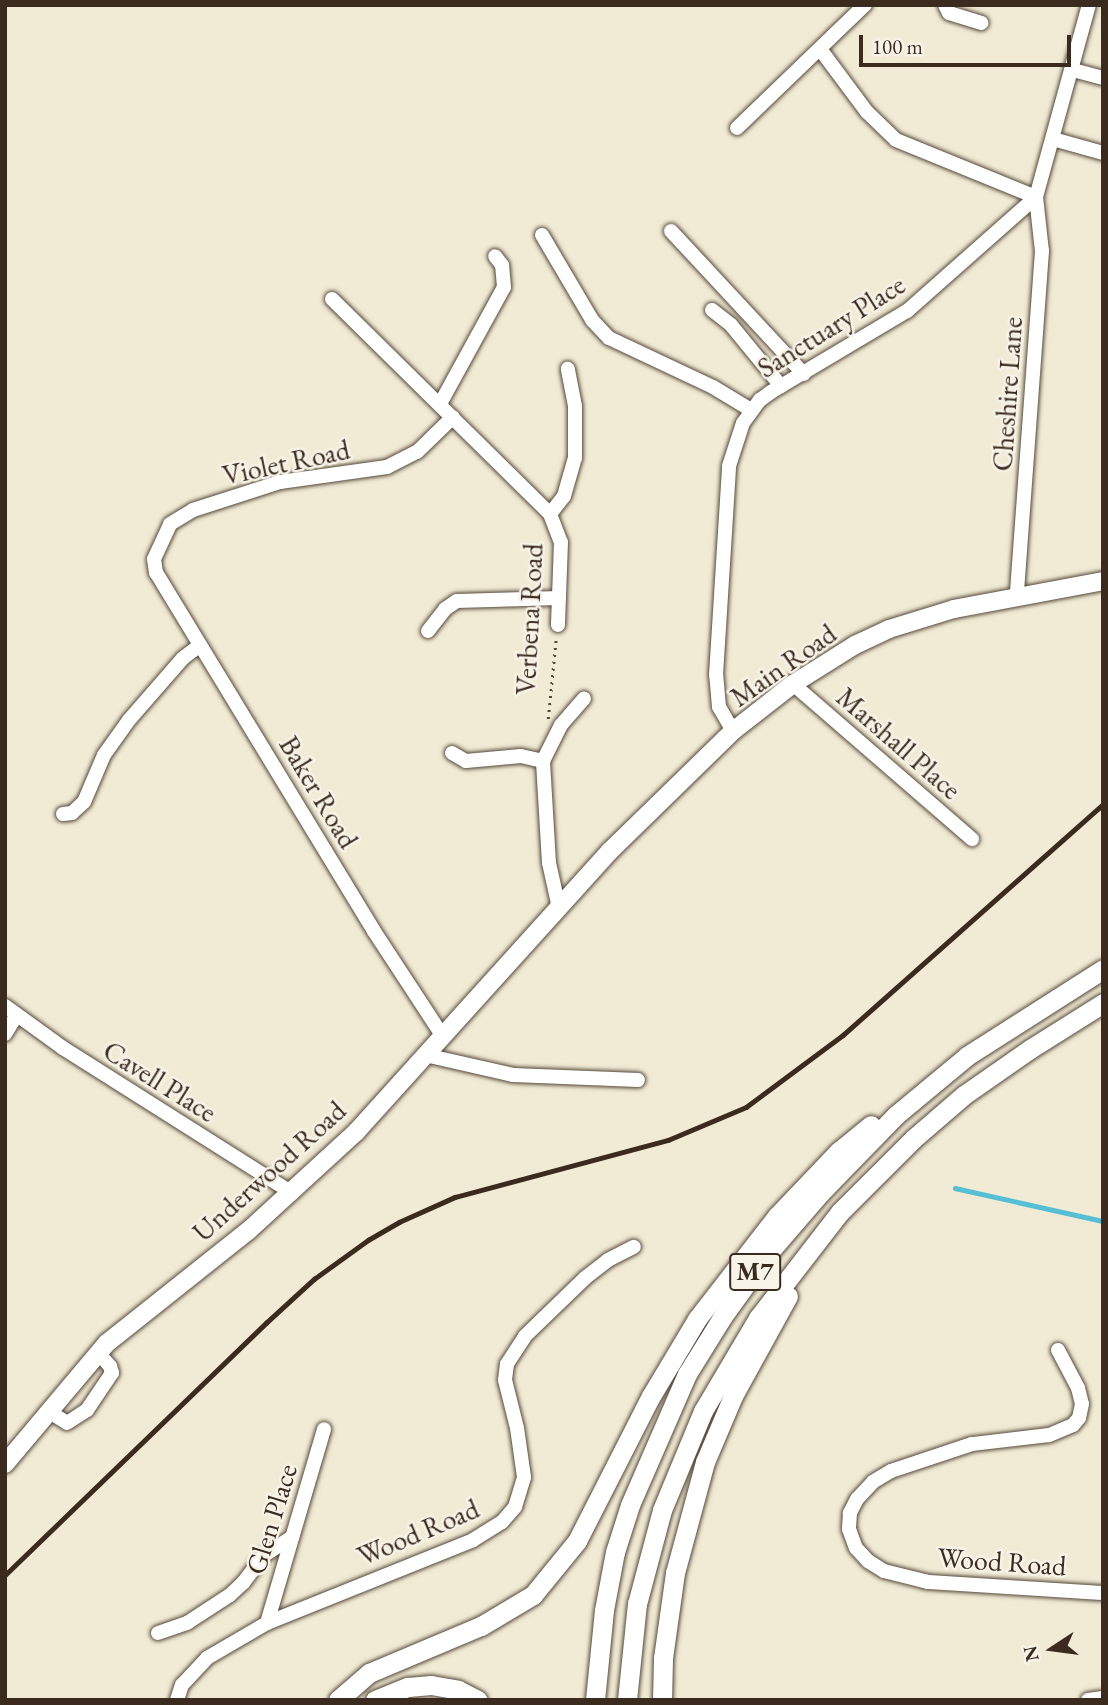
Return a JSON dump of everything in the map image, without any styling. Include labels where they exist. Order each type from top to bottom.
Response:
[{"type":"highway","name":"M7","points":[[594,1700],[604,1610],[615,1552],[648,1460],[687,1374],[723,1316],[770,1251],[852,1159],[919,1096],[976,1050],[1103,969]]},
{"type":"highway","name":"M7","points":[[626,1700],[637,1604],[662,1510],[680,1461],[703,1411],[758,1318],[841,1212],[913,1139],[964,1095],[1030,1048],[1103,1003]]},
{"type":"highway","points":[[338,1700],[369,1673],[398,1658],[481,1626],[533,1595],[577,1541],[676,1351],[747,1251],[839,1151],[879,1119],[919,1096]]},
{"type":"highway","points":[[662,1700],[663,1658],[675,1573],[705,1462],[751,1363],[841,1212]]},
{"type":"highway","points":[[375,1700],[408,1687],[431,1685],[458,1690],[478,1700]]},
{"type":"main road","name":"Main Road","points":[[559,908],[610,851],[733,732],[793,684],[855,645],[889,629],[954,609],[1103,580]]},
{"type":"main road","name":"Underwood Road","points":[[5,1464],[98,1353],[131,1322],[248,1231],[356,1132],[559,908]]},
{"type":"street","points":[[737,128],[865,5]]},
{"type":"street","points":[[945,5],[949,13],[982,23]]},
{"type":"street","points":[[820,49],[867,112],[896,140],[1036,197],[1089,5]]},
{"type":"street","points":[[1073,70],[1103,78]]},
{"type":"street","points":[[1053,139],[1103,153]]},
{"type":"street","name":"Sanctuary Place","points":[[733,732],[719,706],[716,675],[729,466],[735,443],[751,410],[781,386],[907,311],[1036,197]]},
{"type":"street","name":"Cheshire Lane","points":[[1017,596],[1042,251],[1036,197]]},
{"type":"street","points":[[671,231],[804,374]]},
{"type":"street","points":[[542,235],[592,320],[609,338],[713,387],[751,410]]},
{"type":"street","points":[[440,404],[504,287],[502,265],[495,256]]},
{"type":"street","name":"Verbena Road","points":[[332,299],[550,514],[561,542],[558,625]]},
{"type":"street","points":[[712,310],[732,325],[781,386]]},
{"type":"street","points":[[550,514],[564,496],[575,458],[575,406],[568,369]]},
{"type":"street","name":"Violet Road","points":[[156,573],[157,549],[170,524],[181,516],[230,496],[280,482],[395,464],[417,452],[453,418]]},
{"type":"street","name":"Baker Road","points":[[156,573],[374,931],[442,1035]]},
{"type":"street","points":[[428,631],[445,609],[457,601],[559,598]]},
{"type":"street","points":[[64,814],[72,813],[84,802],[104,755],[129,720],[183,657],[200,645]]},
{"type":"street","name":"Marshall Place","points":[[793,684],[972,839]]},
{"type":"street","points":[[559,908],[548,863],[543,761],[561,725],[584,699]]},
{"type":"street","points":[[452,753],[466,761],[521,756],[543,761]]},
{"type":"street","name":"Cavell Place","points":[[5,1006],[62,1048],[292,1193]]},
{"type":"street","points":[[5,1034],[18,1015]]},
{"type":"street","points":[[425,1055],[513,1075],[638,1080]]},
{"type":"street","name":"Wood Road","points":[[177,1700],[183,1685],[207,1658],[267,1623],[473,1540],[502,1522],[515,1507],[524,1477],[517,1428],[505,1380],[507,1364],[525,1336],[585,1278],[608,1260],[635,1247]]},
{"type":"street","name":"Wood Road","points":[[1058,1350],[1074,1377],[1080,1396],[1079,1418],[1073,1425],[1049,1435],[972,1444],[891,1472],[873,1482],[857,1499],[850,1513],[849,1529],[856,1548],[884,1572],[928,1582],[1103,1592]]},
{"type":"street","points":[[48,1411],[68,1423],[87,1410],[112,1373],[110,1366],[98,1353]]},
{"type":"street","name":"Glen Place","points":[[267,1623],[324,1429]]},
{"type":"street","points":[[158,1633],[187,1623],[230,1595],[243,1583],[263,1556],[292,1537]]},
{"type":"street","points":[[1088,1700],[1103,1698]]},
{"type":"path","name":"Verbena Road","points":[[548,720],[558,625]]},
{"type":"waterway","points":[[955,1188],[1103,1221]]},
{"type":"railway","points":[[5,1575],[266,1323],[314,1279],[368,1240],[399,1222],[455,1197],[668,1140],[746,1107],[843,1035],[1103,804]]}]
